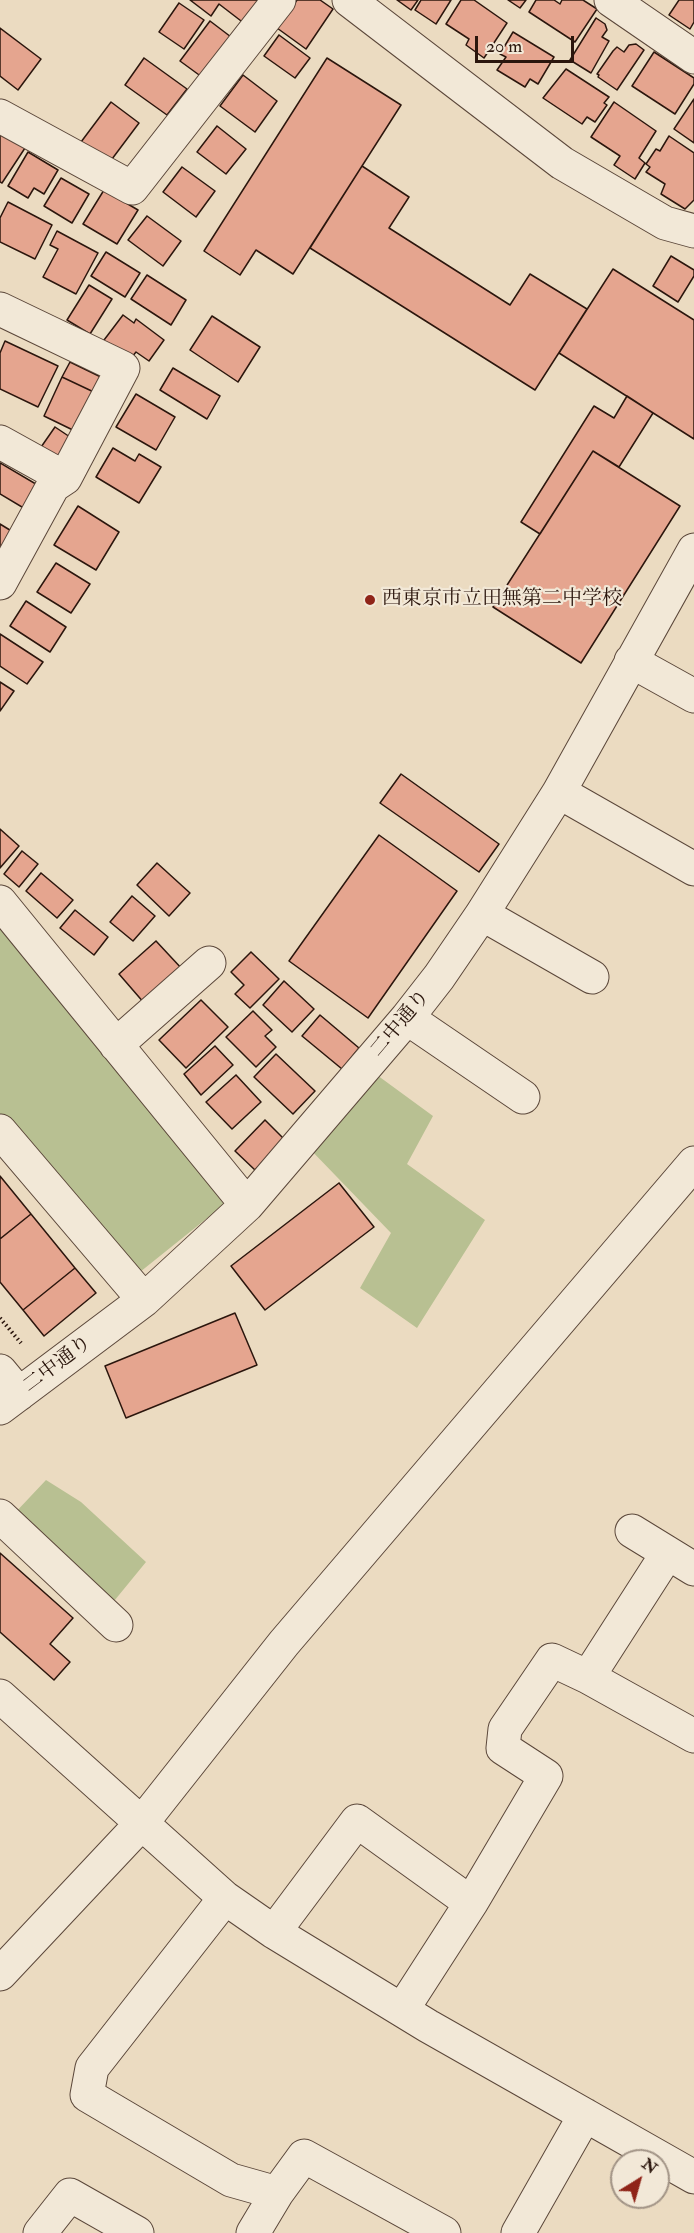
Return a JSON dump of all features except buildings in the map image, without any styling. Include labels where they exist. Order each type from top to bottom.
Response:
[{"type":"street","points":[[0,116],[132,188],[279,0]]},
{"type":"street","points":[[610,0],[694,57]]},
{"type":"street","points":[[358,3],[562,163],[665,224],[694,231]]},
{"type":"street","points":[[0,309],[123,368],[65,478],[52,486],[0,584]]},
{"type":"street","points":[[0,442],[65,478]]},
{"type":"street","name":"二中通り","points":[[6,1391],[144,1300],[247,1205],[407,1018],[439,977],[482,914],[559,792],[694,550]]},
{"type":"street","points":[[631,661],[694,696]]},
{"type":"street","points":[[559,792],[694,868]]},
{"type":"street","points":[[0,902],[247,1205]]},
{"type":"street","points":[[482,914],[592,977]]},
{"type":"street","points":[[116,1045],[209,963]]},
{"type":"street","points":[[407,1018],[523,1097]]},
{"type":"street","points":[[0,1131],[144,1300]]},
{"type":"street","points":[[0,1974],[141,1824],[284,1644],[694,1163]]},
{"type":"street","points":[[0,1516],[116,1625]]},
{"type":"street","points":[[588,1677],[680,1562],[632,1531]]},
{"type":"street","points":[[402,2010],[471,1903],[546,1776],[503,1748],[505,1729],[552,1660],[588,1677],[694,1736]]},
{"type":"street","points":[[0,1696],[225,1898],[274,1932],[402,2010],[694,2178]]},
{"type":"street","points":[[274,1932],[357,1821],[471,1903]]},
{"type":"street","points":[[225,1898],[92,2068],[87,2095],[231,2180],[277,2193]]},
{"type":"street","points":[[518,2233],[585,2115]]},
{"type":"street","points":[[253,2233],[277,2193],[304,2156],[444,2233]]},
{"type":"street","points":[[39,2233],[70,2195],[137,2233]]},
{"type":"green space","points":[[0,919],[231,1199],[135,1276],[0,1118]]},
{"type":"green space","points":[[366,1067],[433,1116],[407,1164],[485,1220],[417,1328],[360,1288],[391,1233],[308,1147]]},
{"type":"green space","points":[[46,1480],[81,1502],[146,1562],[110,1606],[13,1515]]},
{"type":"place","name":"西東京市立田無第二中学校","points":[[370,600]]}]
